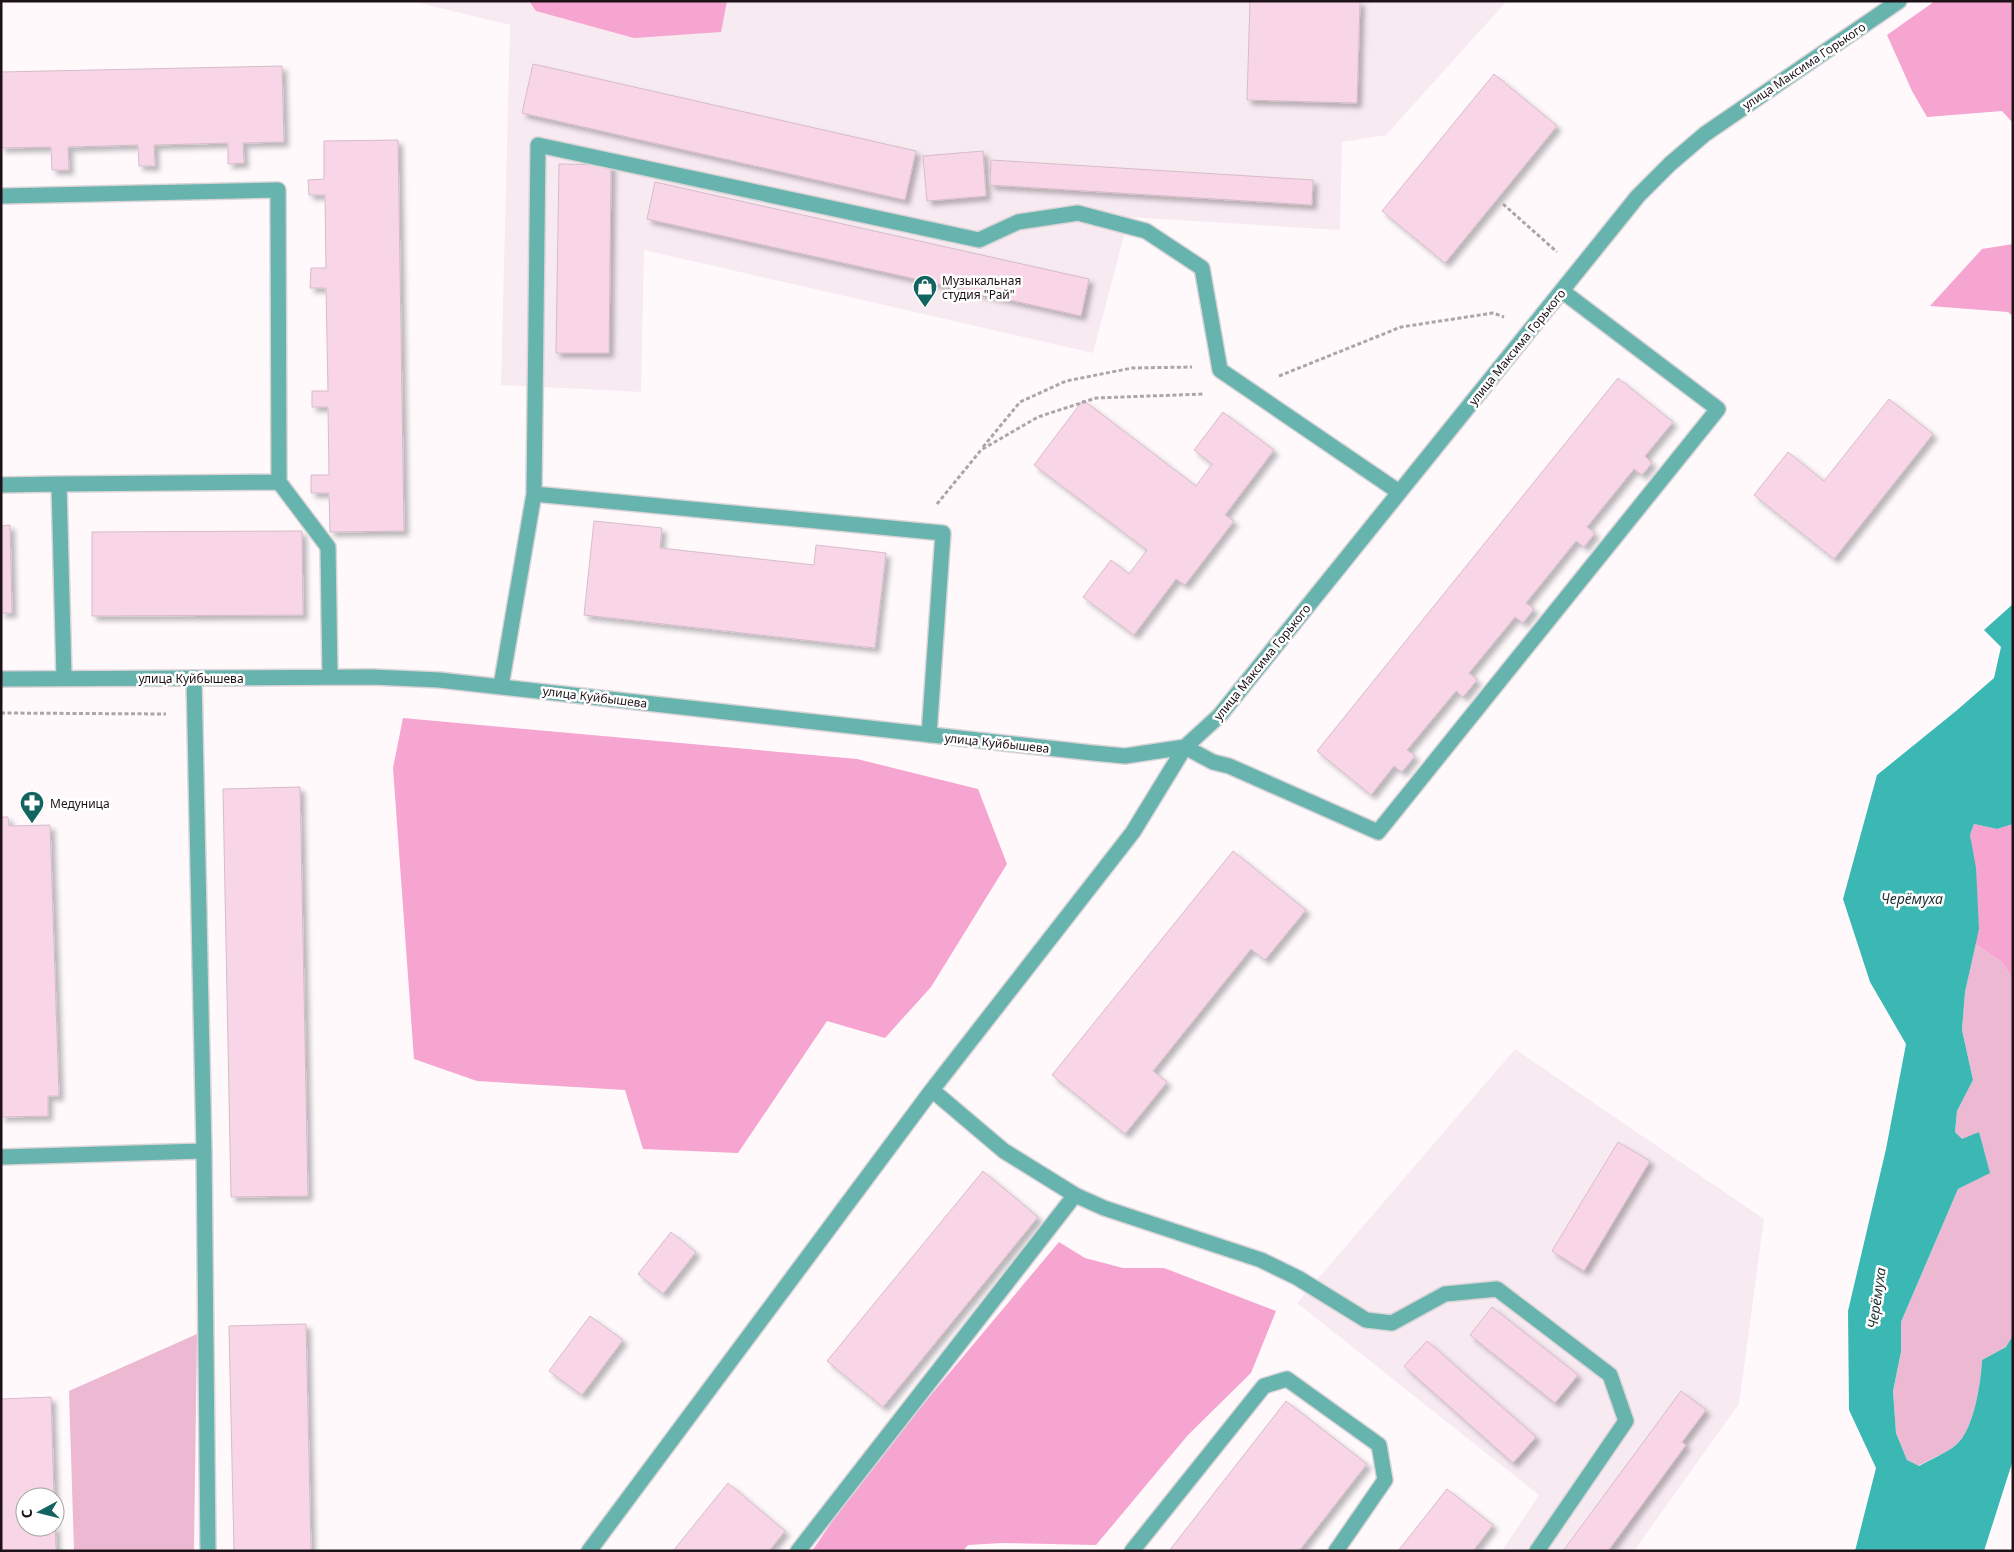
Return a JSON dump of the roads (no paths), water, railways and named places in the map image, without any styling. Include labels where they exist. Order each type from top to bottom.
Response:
[{"type":"street","name":"улица Максима Горького","points":[[590,1551],[932,1090],[1133,832],[1185,747],[1220,715],[1638,196],[1670,164],[1705,134],[1899,1]]},
{"type":"street","points":[[501,686],[534,494],[538,145],[979,240],[1018,222],[1078,213],[1146,231],[1202,268],[1220,370],[1399,492]]},
{"type":"street","points":[[1,196],[278,190],[279,482],[328,547],[330,677]]},
{"type":"street","points":[[1185,747],[1213,762],[1229,766],[1378,832],[1718,409],[1562,291]]},
{"type":"street","points":[[1,485],[279,482]]},
{"type":"street","points":[[59,484],[64,678]]},
{"type":"street","points":[[534,494],[944,533],[929,735]]},
{"type":"street","name":"улица Куйбышева","points":[[1,679],[330,677],[430,679],[1125,756],[1185,747]]},
{"type":"street","points":[[194,678],[204,1151],[208,1551]]},
{"type":"street","points":[[932,1090],[1004,1151],[1075,1195],[1104,1208],[1261,1260],[1298,1278],[1366,1320],[1392,1323],[1445,1294],[1497,1289],[1610,1375],[1626,1421],[1537,1551]]},
{"type":"street","points":[[1,1157],[204,1151]]},
{"type":"street","points":[[798,1551],[1075,1195]]},
{"type":"street","points":[[1132,1551],[1264,1386],[1287,1379],[1379,1445],[1385,1480],[1336,1551]]},
{"type":"water","name":"Черёмуха","points":[[2013,604],[2013,824],[1997,829],[1974,824],[1970,835],[1976,868],[1979,929],[1965,992],[1962,1030],[1973,1080],[1957,1111],[1955,1132],[1962,1139],[1979,1132],[1990,1173],[1958,1189],[1901,1322],[1901,1352],[1893,1391],[1896,1433],[1907,1460],[1919,1466],[1952,1448],[1962,1438],[1972,1417],[1982,1360],[2006,1347],[2013,1335],[2013,1460],[1984,1551],[1855,1551],[1876,1468],[1849,1410],[1848,1311],[1886,1149],[1906,1044],[1870,982],[1843,899],[1877,775],[1994,678],[2001,647],[1984,630]]},
{"type":"place","name":"Музыкальная студия \"Рай\"","points":[[925,308]]},
{"type":"place","name":"Медуница","points":[[32,824]]}]
